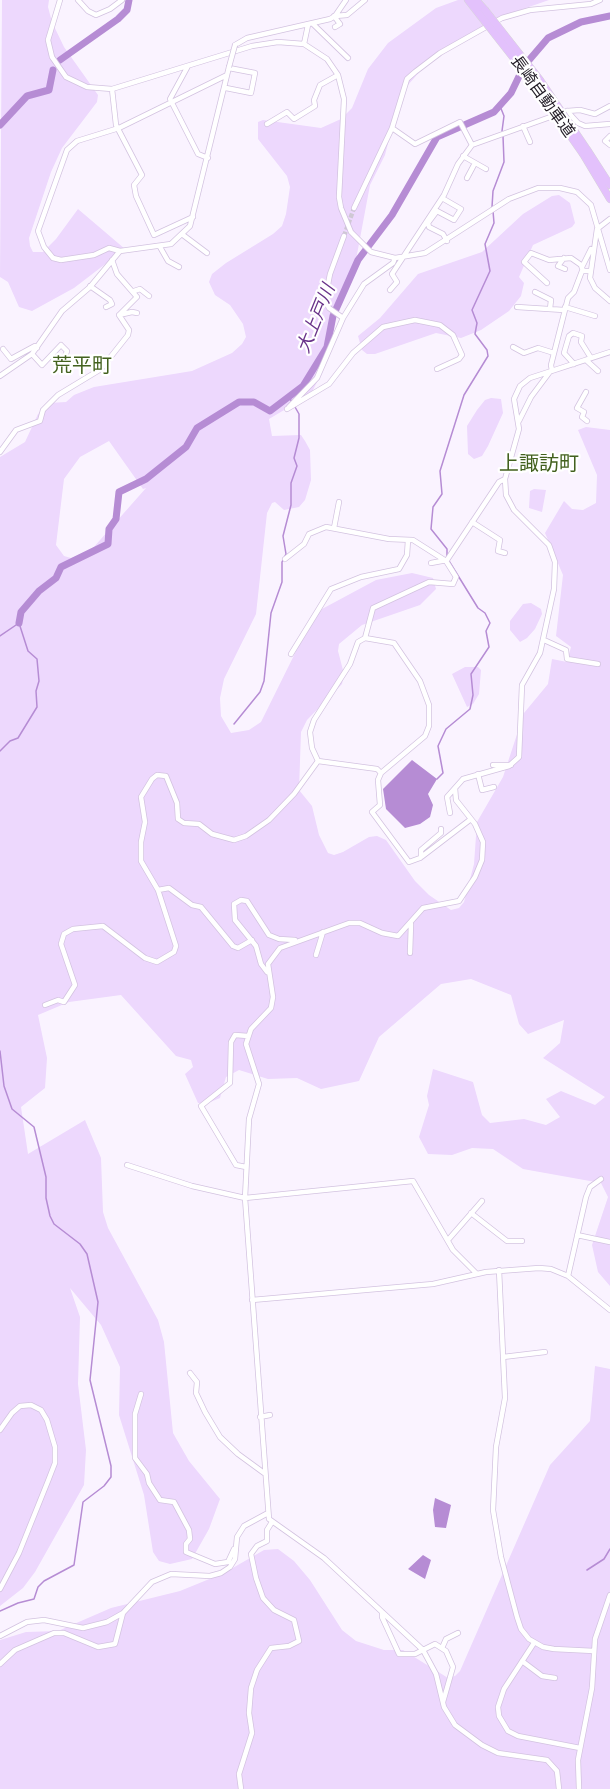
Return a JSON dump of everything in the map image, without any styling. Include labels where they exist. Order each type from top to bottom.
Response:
[{"type":"highway","name":"長崎自動車道","points":[[468,0],[482,12]]},
{"type":"highway","name":"長崎自動車道","points":[[476,0],[482,12],[534,84],[610,185]]},
{"type":"highway","name":"長崎自動車道","points":[[586,152],[610,199]]},
{"type":"street","points":[[60,0],[48,40],[55,63],[76,84],[98,89],[112,89],[265,44],[289,42],[304,44],[327,59],[338,75],[344,105],[339,197],[344,216],[360,243],[371,252],[396,258],[425,253],[447,241],[509,199],[549,187],[571,190],[591,205],[610,270]]},
{"type":"street","points":[[78,0],[88,11],[96,15],[122,0]]},
{"type":"street","points":[[335,16],[346,0]]},
{"type":"street","points":[[227,75],[119,128],[77,141],[67,150],[38,231],[44,248],[57,260],[94,255],[109,248],[120,251],[159,247],[171,244],[183,235],[192,218],[236,45],[242,39],[347,15],[365,0]]},
{"type":"street","points":[[354,208],[392,128],[407,79],[440,53],[502,18],[516,13],[591,4],[600,0]]},
{"type":"street","points":[[335,16],[340,24],[335,27]]},
{"type":"street","points":[[304,44],[310,24]]},
{"type":"street","points":[[310,24],[348,58]]},
{"type":"street","points":[[188,66],[170,99],[198,154],[208,158]]},
{"type":"street","points":[[226,88],[251,93],[255,73],[229,67]]},
{"type":"street","points":[[267,124],[287,111],[294,119],[315,106],[314,100],[320,85],[338,75]]},
{"type":"street","points":[[112,89],[115,106],[113,115],[141,176],[134,185],[136,196],[154,235],[192,218]]},
{"type":"street","points":[[390,290],[397,282],[392,274],[405,258],[442,198],[463,156],[472,145],[567,111],[580,110],[595,114],[610,106]]},
{"type":"street","points":[[567,111],[578,123],[585,126],[610,124]]},
{"type":"street","points":[[392,128],[415,144],[460,122],[472,145]]},
{"type":"street","points":[[523,126],[530,142]]},
{"type":"street","points":[[610,136],[605,141],[610,146]]},
{"type":"street","points":[[463,156],[486,169]]},
{"type":"street","points":[[467,178],[475,163]]},
{"type":"street","points":[[442,198],[461,209],[454,220],[437,211],[428,223],[429,227],[443,234],[447,241]]},
{"type":"street","points":[[519,421],[531,397],[551,371],[565,308],[585,270],[599,226],[608,221]]},
{"type":"street","points":[[183,235],[207,253]]},
{"type":"street","points":[[341,317],[329,308],[325,292],[344,236]]},
{"type":"street","points":[[585,270],[596,238]]},
{"type":"street","points":[[159,247],[168,261],[179,267]]},
{"type":"street","points":[[2,374],[32,354],[62,311],[90,286],[120,251]]},
{"type":"street","points":[[547,283],[525,262],[532,253],[549,260],[571,258],[585,270],[595,288],[610,301]]},
{"type":"street","points":[[396,258],[393,263],[364,284],[341,317],[317,378],[288,411],[330,384],[352,353],[383,327],[415,320],[432,322],[446,330],[456,340],[461,357],[436,369]]},
{"type":"street","points":[[564,258],[558,266],[565,269]]},
{"type":"street","points":[[111,259],[117,274],[137,297],[119,315]]},
{"type":"street","points":[[90,286],[110,300],[112,304],[106,307]]},
{"type":"street","points":[[134,291],[140,290],[149,296]]},
{"type":"street","points":[[536,292],[551,300],[550,309]]},
{"type":"street","points":[[517,307],[565,308],[596,316]]},
{"type":"street","points":[[119,315],[132,312],[137,314]]},
{"type":"street","points":[[0,452],[16,430],[40,421],[43,410],[58,394],[108,363],[129,333],[119,315]]},
{"type":"street","points":[[574,364],[564,353],[569,336],[573,333],[582,336],[581,342],[588,359],[598,371]]},
{"type":"street","points":[[32,354],[42,365],[61,345],[67,351],[64,360]]},
{"type":"street","points":[[3,349],[11,359],[35,346],[37,348]]},
{"type":"street","points":[[513,347],[524,352],[538,348],[554,353]]},
{"type":"street","points":[[450,813],[447,797],[463,779],[511,765],[519,757],[522,685],[537,661],[554,590],[553,553],[545,539],[509,502],[505,479],[517,440],[519,421],[514,399],[520,386],[530,378],[610,352]]},
{"type":"street","points":[[586,392],[577,408],[584,412],[582,417],[587,421]]},
{"type":"street","points":[[431,563],[448,559],[500,482],[505,479]]},
{"type":"street","points":[[334,528],[339,502]]},
{"type":"street","points":[[472,522],[500,540],[496,554],[505,553]]},
{"type":"street","points":[[285,559],[315,530],[334,528],[389,539],[408,540],[448,559],[456,577],[453,584],[429,582],[373,608],[365,639]]},
{"type":"street","points":[[291,654],[331,589],[361,577],[399,569],[407,555],[408,540]]},
{"type":"street","points":[[318,761],[312,748],[310,732],[314,720],[345,673],[358,642],[365,639],[394,643],[420,681],[429,705],[429,726],[425,736],[381,773],[378,780],[380,806],[372,812],[409,862],[421,857],[471,819]]},
{"type":"street","points":[[543,640],[566,650],[567,659],[598,664]]},
{"type":"street","points":[[318,761],[376,769],[381,773]]},
{"type":"street","points":[[45,1005],[58,1000],[64,1002],[75,985],[61,944],[64,933],[73,929],[103,926],[145,958],[157,962],[174,952],[176,946],[158,890],[141,861],[145,822],[141,797],[152,779],[157,775],[166,776],[177,803],[178,819],[184,823],[198,824],[212,834],[234,840],[246,836],[269,820],[294,794],[318,761]]},
{"type":"street","points":[[493,765],[511,765]]},
{"type":"street","points":[[477,774],[482,790],[494,787]]},
{"type":"street","points":[[267,972],[275,952],[298,940],[356,923],[398,936],[423,908],[459,901],[475,877],[483,850],[480,833],[456,800],[455,788]]},
{"type":"street","points":[[421,857],[421,850],[441,833],[441,829]]},
{"type":"street","points":[[158,890],[169,888],[192,905],[201,907],[233,946],[238,948],[252,940]]},
{"type":"street","points":[[298,940],[279,939],[269,935],[250,903],[241,900],[234,904],[235,920],[252,940],[261,964],[267,972],[273,1003],[268,1013],[251,1029],[246,1050],[259,1084],[249,1119],[245,1198],[268,1513],[273,1522],[324,1558],[423,1650],[436,1674],[442,1703],[455,1725],[482,1745],[498,1752],[547,1760],[557,1771],[559,1789]]},
{"type":"street","points":[[410,953],[411,924]]},
{"type":"street","points":[[316,955],[323,932]]},
{"type":"street","points":[[246,1167],[236,1165],[201,1106],[230,1083],[231,1042],[235,1035],[248,1036]]},
{"type":"street","points":[[127,1165],[192,1186],[245,1198],[413,1181],[453,1250],[477,1274]]},
{"type":"street","points":[[568,1276],[590,1187],[601,1179]]},
{"type":"street","points":[[448,1240],[482,1201]]},
{"type":"street","points":[[471,1214],[507,1241],[522,1241]]},
{"type":"street","points":[[578,1235],[610,1242]]},
{"type":"street","points":[[252,1300],[445,1283],[499,1270],[539,1268],[551,1269],[568,1276],[610,1310]]},
{"type":"street","points":[[499,1270],[505,1398],[495,1463],[494,1526],[521,1629],[534,1643],[554,1649],[594,1651]]},
{"type":"street","points":[[373,1289],[374,1298]]},
{"type":"street","points":[[503,1357],[544,1352]]},
{"type":"street","points":[[190,1373],[197,1382],[196,1393],[220,1437],[264,1473]]},
{"type":"street","points":[[141,1394],[135,1414],[135,1458],[147,1474],[149,1483],[160,1500],[174,1502],[189,1530],[190,1539],[186,1544],[186,1552],[215,1564],[228,1562],[236,1546]]},
{"type":"street","points":[[0,1430],[20,1406],[31,1405],[41,1410],[47,1420],[55,1463],[19,1553],[0,1589]]},
{"type":"street","points":[[260,1417],[270,1415]]},
{"type":"street","points":[[0,1636],[27,1622],[44,1620],[83,1628],[107,1622],[123,1614],[152,1582],[161,1577],[171,1574],[210,1576],[221,1574],[230,1567],[235,1559],[237,1537],[244,1526],[268,1513]]},
{"type":"street","points":[[241,1789],[239,1774],[252,1733],[249,1713],[251,1688],[257,1670],[271,1648],[290,1646],[299,1641],[294,1620],[274,1610],[263,1598],[256,1578],[251,1554],[267,1541],[267,1530],[273,1522]]},
{"type":"street","points":[[579,1789],[580,1748],[592,1688],[594,1651],[598,1626],[609,1599]]},
{"type":"street","points":[[382,1612],[396,1651],[410,1656],[431,1644],[442,1648],[453,1667],[442,1703]]},
{"type":"street","points":[[0,1664],[15,1650],[54,1633],[64,1633],[98,1647],[115,1644],[123,1614]]},
{"type":"street","points":[[442,1648],[446,1639],[458,1633]]},
{"type":"street","points":[[534,1643],[499,1698],[498,1707],[502,1723],[508,1731],[518,1736],[580,1748]]},
{"type":"street","points":[[522,1661],[542,1676],[555,1678]]},
{"type":"shaded area","points":[[2,0],[49,0],[48,7],[52,22],[64,47],[98,95],[97,102],[62,148],[51,172],[29,238],[30,246],[33,252],[43,252],[56,239],[78,209],[125,249],[74,288],[32,311],[19,307],[8,282],[0,277]]},
{"type":"shaded area","points":[[458,0],[549,0],[500,17],[465,38],[422,69],[401,93],[385,155],[370,185],[355,265],[330,334],[324,368],[311,394],[269,419],[272,436],[301,435],[310,450],[311,480],[305,500],[299,507],[284,510],[275,502],[272,503],[267,513],[256,614],[224,679],[220,698],[221,716],[231,733],[249,730],[261,722],[307,629],[322,609],[376,580],[412,573],[433,578],[436,589],[420,605],[362,625],[339,644],[338,651],[344,674],[342,684],[307,720],[301,732],[299,790],[312,806],[319,835],[328,853],[334,855],[343,852],[369,837],[377,836],[386,840],[415,881],[429,895],[451,910],[459,908],[464,902],[474,864],[477,822],[503,777],[524,713],[548,684],[552,659],[567,662],[571,647],[556,636],[563,575],[545,533],[564,501],[572,509],[583,510],[596,503],[597,475],[578,430],[586,427],[610,430],[610,1286],[598,1272],[592,1245],[608,1197],[601,1183],[523,1169],[493,1149],[472,1148],[452,1155],[428,1154],[419,1137],[429,1105],[427,1096],[433,1069],[473,1082],[482,1115],[490,1123],[524,1119],[546,1125],[560,1117],[546,1099],[561,1091],[595,1105],[605,1097],[543,1058],[560,1043],[564,1020],[528,1034],[519,1024],[511,995],[471,979],[441,984],[379,1037],[359,1081],[321,1089],[297,1078],[268,1079],[239,1070],[226,1077],[220,1098],[208,1103],[198,1103],[185,1074],[193,1067],[191,1060],[176,1056],[121,995],[69,1002],[38,1015],[47,1058],[45,1088],[21,1107],[28,1154],[85,1120],[101,1158],[103,1212],[108,1228],[158,1320],[164,1342],[173,1433],[189,1461],[220,1499],[209,1529],[192,1559],[170,1564],[159,1561],[153,1552],[144,1495],[119,1415],[120,1367],[101,1325],[70,1288],[80,1317],[78,1384],[86,1450],[84,1485],[35,1572],[23,1588],[0,1606],[0,457],[25,442],[38,414],[49,403],[66,402],[74,395],[94,387],[192,371],[232,353],[242,344],[246,337],[243,324],[230,305],[215,295],[209,282],[212,274],[226,263],[273,234],[282,226],[286,214],[290,187],[287,176],[258,139],[258,122],[263,120],[321,128],[341,119],[352,108],[368,69],[388,43],[436,8]],"holes":[[[109,441],[143,489],[146,488],[93,548],[71,558],[64,556],[56,545],[64,479],[80,457]]]},
{"type":"shaded area","points":[[559,195],[570,203],[575,223],[572,227],[533,245],[519,277],[524,283],[521,296],[509,311],[481,330],[461,338],[436,333],[375,354],[367,354],[362,350],[358,336],[380,318],[418,274],[482,252],[523,214],[552,196]]},
{"type":"shaded area","points":[[501,399],[503,413],[482,456],[474,459],[468,454],[467,426],[485,400]]},
{"type":"shaded area","points":[[546,490],[542,512],[529,508],[530,491]]},
{"type":"shaded area","points":[[531,603],[541,609],[542,614],[535,629],[520,642],[510,630],[510,621],[523,604]]},
{"type":"shaded area","points":[[465,667],[478,667],[481,670],[479,694],[473,704],[467,707],[452,674]]},
{"type":"shaded area","points":[[412,760],[437,779],[428,794],[433,805],[430,817],[420,824],[405,828],[386,809],[383,789]]},
{"type":"shaded area","points":[[595,1366],[610,1369],[610,1789],[0,1789],[0,1640],[26,1632],[58,1631],[111,1608],[180,1591],[224,1573],[264,1550],[278,1549],[294,1561],[310,1580],[342,1630],[356,1641],[384,1650],[403,1650],[448,1678],[455,1676],[460,1671],[550,1465],[590,1421]]},
{"type":"shaded area","points":[[435,1498],[451,1505],[446,1528],[435,1527],[433,1510]]},
{"type":"shaded area","points":[[423,1555],[431,1560],[425,1579],[408,1569]]},
{"type":"waterway","points":[[60,60],[118,19],[127,10],[129,0]]},
{"type":"waterway","name":"大上戸川","points":[[19,623],[21,612],[39,591],[56,578],[61,567],[108,544],[109,529],[116,519],[119,492],[146,479],[186,447],[197,428],[239,402],[254,402],[270,411],[303,386],[327,347],[333,316],[358,260],[392,215],[437,137],[494,112],[511,93],[524,66],[548,38],[581,22],[610,16]]},
{"type":"waterway","points":[[0,125],[27,96],[49,90],[53,70]]},
{"type":"waterway","points":[[500,106],[504,116],[502,131]]},
{"type":"waterway","points":[[492,207],[493,191],[504,162],[503,136]]},
{"type":"waterway","points":[[447,556],[447,549],[431,529],[433,507],[442,494],[440,471],[464,395],[488,356],[487,350],[475,334],[477,323],[472,310],[490,271],[485,244],[494,223],[493,211]]},
{"type":"waterway","name":"大上戸川","points":[[289,397],[292,402]]},
{"type":"waterway","points":[[234,724],[260,692],[264,681],[271,613],[282,582],[282,562],[286,554],[283,536],[291,505],[291,483],[297,466],[294,458],[299,438],[299,414],[295,407]]},
{"type":"waterway","points":[[437,779],[443,773],[438,746],[446,729],[470,709],[473,695],[471,674],[489,647],[486,631],[490,623],[449,561]]},
{"type":"waterway","points":[[0,636],[19,623],[28,651],[37,659],[39,681],[36,691],[37,707],[18,738],[10,741],[0,751]]},
{"type":"waterway","points":[[0,1051],[4,1086],[12,1109],[34,1127],[46,1177],[46,1198],[50,1216],[54,1224],[80,1244],[87,1254],[98,1302],[90,1380],[111,1466],[111,1477],[104,1486],[83,1502],[74,1565],[44,1581],[38,1587],[34,1599],[0,1611]]},
{"type":"waterway","points":[[587,1570],[604,1559],[610,1549]]},
{"type":"tunnel","points":[[344,236],[354,208]]},
{"type":"district","name":"荒平町","points":[[82,367]]},
{"type":"district","name":"上諏訪町","points":[[539,465]]}]
